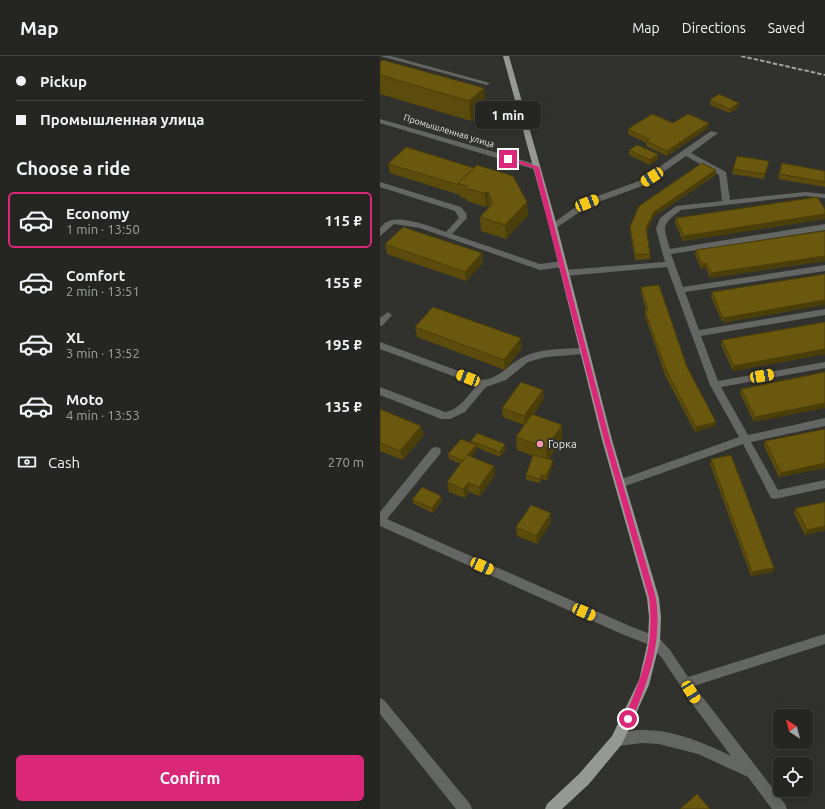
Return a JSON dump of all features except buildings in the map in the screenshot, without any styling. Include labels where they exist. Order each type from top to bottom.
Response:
[{"type":"main road","points":[[506,56],[553,226],[584,351],[620,484],[653,598],[655,617],[654,641],[644,681],[617,740],[584,779],[552,809]]},
{"type":"street","points":[[383,56],[394,62],[488,83]]},
{"type":"street","name":"Промышленная улица","points":[[380,121],[536,167]]},
{"type":"street","points":[[553,226],[587,203],[642,183],[714,133]]},
{"type":"street","points":[[686,153],[723,174],[726,203]]},
{"type":"street","points":[[380,184],[458,209],[462,213],[462,218],[447,235]]},
{"type":"street","points":[[825,196],[805,194],[679,208],[663,220],[660,229],[670,264],[715,385],[775,495],[825,484]]},
{"type":"street","points":[[380,233],[390,223],[394,222],[421,226],[540,267],[564,269],[670,264]]},
{"type":"street","points":[[666,252],[825,227]]},
{"type":"street","points":[[680,290],[825,268]]},
{"type":"street","points":[[696,334],[825,312]]},
{"type":"street","points":[[380,323],[388,315]]},
{"type":"street","points":[[380,345],[483,384],[497,382],[525,361],[533,357],[584,351]]},
{"type":"street","points":[[715,385],[825,365]]},
{"type":"street","points":[[380,392],[444,416],[452,416],[460,412],[483,384]]},
{"type":"street","points":[[620,484],[745,439],[825,422]]},
{"type":"street","points":[[436,451],[380,520],[628,631],[654,641],[666,654],[697,701],[780,809]]},
{"type":"street","points":[[686,683],[825,639]]},
{"type":"street","points":[[380,704],[465,809]]},
{"type":"street","points":[[617,740],[646,737],[678,741],[713,753],[751,773]]},
{"type":"railway","points":[[741,56],[825,75]]},
{"type":"place","name":"Горка","points":[[540,444]]},
{"type":"route","points":[[508,159],[536,167],[556,239],[607,440],[653,598],[655,617],[654,641],[644,681],[628,719]]}]
